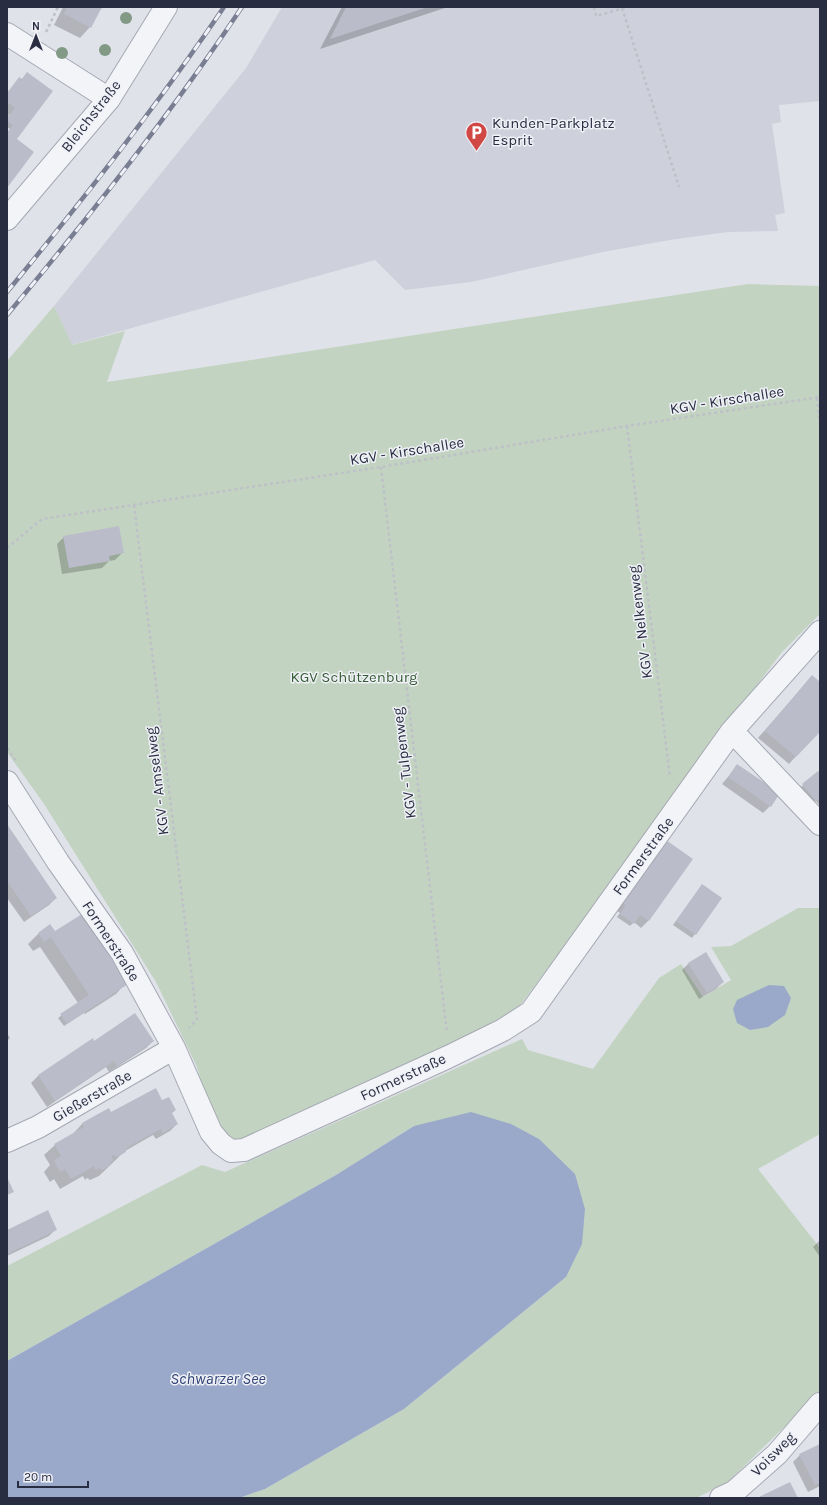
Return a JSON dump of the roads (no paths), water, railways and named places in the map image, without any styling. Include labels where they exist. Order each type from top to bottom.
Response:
[{"type":"street","name":"Bleichstraße","points":[[7,219],[109,99],[166,7]]},
{"type":"street","points":[[7,34],[109,99]]},
{"type":"street","name":"Formerstraße","points":[[7,782],[58,862],[122,953],[174,1048],[211,1132],[221,1144],[231,1151],[244,1150],[448,1057],[503,1030],[531,1012],[732,731],[820,632]]},
{"type":"street","points":[[732,731],[820,824]]},
{"type":"street","name":"Gießerstraße","points":[[7,1141],[38,1127],[174,1048]]},
{"type":"street","name":"Voisweg","points":[[721,1498],[734,1492],[777,1454],[820,1404]]},
{"type":"water","points":[[769,985],[784,986],[791,998],[785,1015],[768,1027],[750,1030],[737,1023],[733,1009],[737,1000]]},
{"type":"water","name":"Schwarzer See","points":[[471,1112],[511,1124],[539,1139],[575,1174],[585,1209],[582,1244],[566,1277],[404,1409],[265,1489],[239,1498],[7,1498],[7,1361],[336,1175],[414,1126]]},
{"type":"railway","points":[[7,292],[64,223],[119,152],[173,80],[224,7]]},
{"type":"railway","points":[[7,315],[129,164],[187,86],[242,7]]},
{"type":"place","name":"Kunden-Parkplatz Esprit","points":[[476,152]]},
{"type":"park label","name":"KGV Schützenburg","points":[[354,677]]}]
